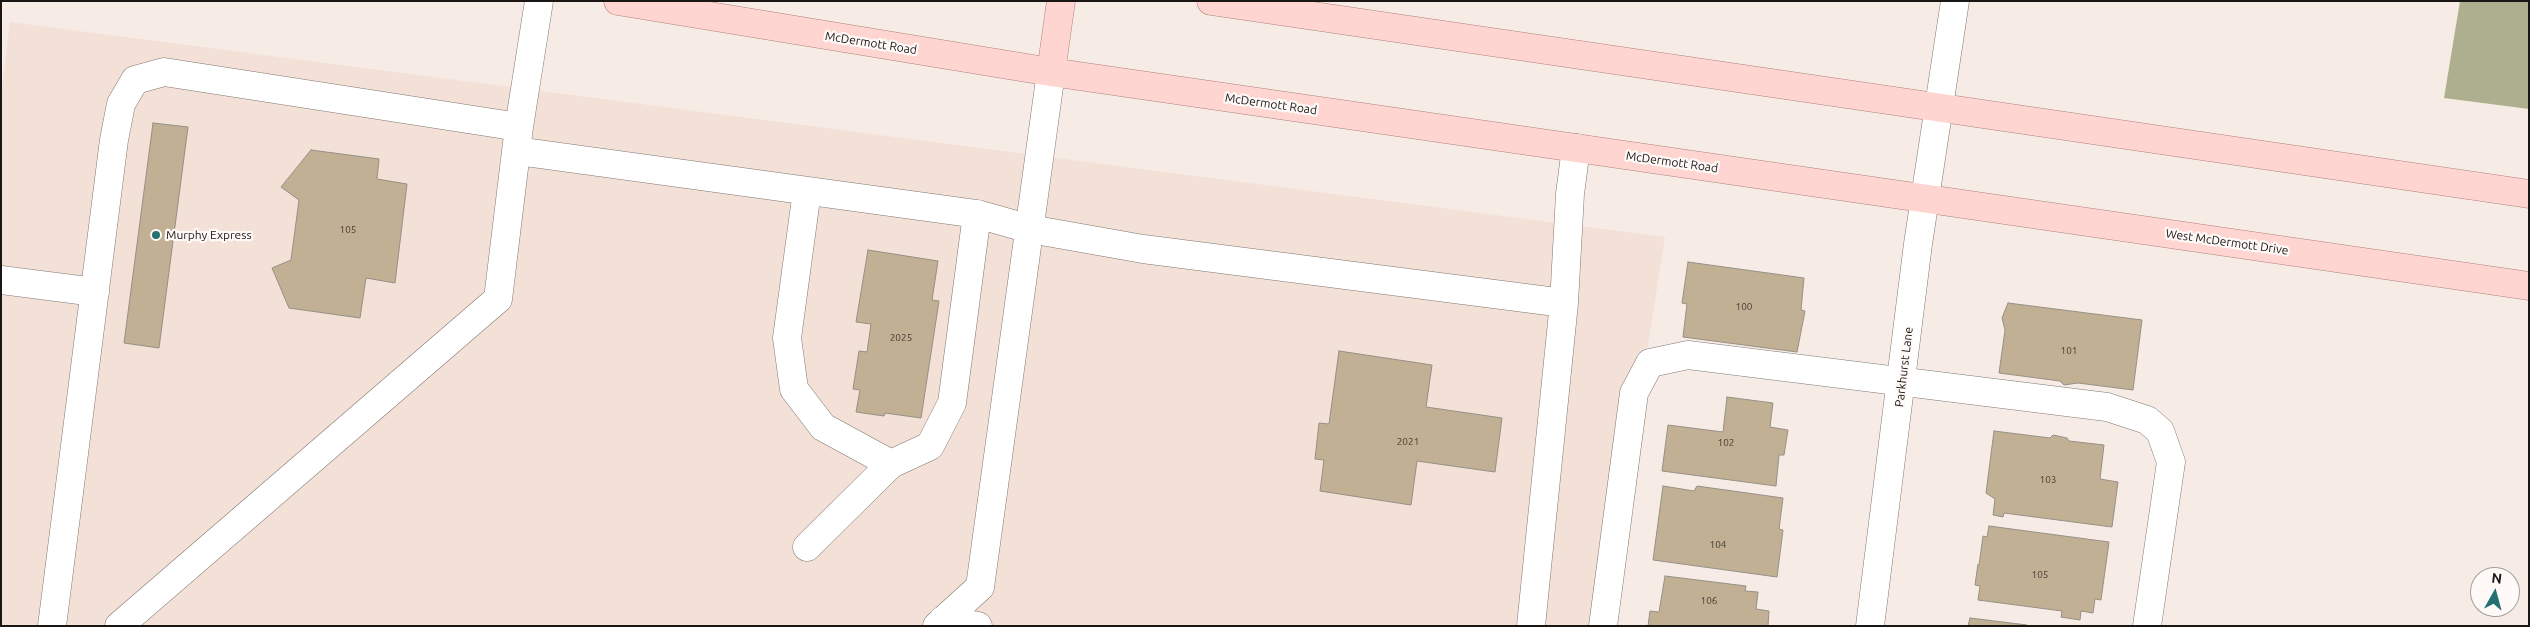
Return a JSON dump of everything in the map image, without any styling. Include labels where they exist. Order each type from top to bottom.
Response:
[{"type":"main road","name":"McDermott Road","points":[[618,1],[1051,72],[1925,198]]},
{"type":"main road","points":[[1051,72],[1061,1]]},
{"type":"main road","points":[[1211,1],[2529,194]]},
{"type":"main road","name":"West McDermott Drive","points":[[1925,198],[2529,286]]},
{"type":"street","points":[[119,626],[498,299],[518,139],[539,1]]},
{"type":"street","name":"Parkhurst Lane","points":[[1870,626],[1925,198],[1955,1]]},
{"type":"street","points":[[52,626],[114,140],[121,104],[135,80],[164,72],[807,191],[977,214],[1030,229],[1153,250],[1564,303]]},
{"type":"street","points":[[940,623],[980,587],[1051,72]]},
{"type":"street","points":[[1531,626],[1564,303],[1570,194],[1576,148]]},
{"type":"street","points":[[807,191],[787,338],[794,389],[823,427],[891,464]]},
{"type":"street","points":[[807,547],[891,464],[930,446],[952,403],[977,214]]},
{"type":"street","points":[[1,280],[95,292]]},
{"type":"street","points":[[1603,626],[1634,393],[1650,363],[1688,355],[2107,407],[2147,420],[2160,431],[2171,462],[2147,626]]},
{"type":"street","points":[[940,623],[978,626]]},
{"type":"shaded area","points":[[10,22],[1665,237],[1604,626],[1,626],[1,97]]},
{"type":"green space","points":[[2460,1],[2529,1],[2529,109],[2444,98]]},
{"type":"building","name":"Murphy Express","points":[[153,123],[188,127],[159,348],[124,343]]},
{"type":"building","points":[[311,150],[379,159],[377,179],[407,184],[395,283],[366,278],[360,318],[289,308],[272,268],[291,260],[299,200],[281,187]]},
{"type":"building","points":[[868,250],[938,261],[932,300],[939,301],[921,418],[885,413],[884,416],[856,412],[860,390],[853,389],[859,351],[867,352],[871,324],[856,322]]},
{"type":"building","points":[[1688,262],[1804,278],[1801,310],[1805,311],[1797,352],[1683,337],[1687,304],[1682,303]]},
{"type":"building","points":[[2008,303],[2142,320],[2133,390],[2078,383],[2064,385],[2060,381],[1999,373],[2005,330],[2002,318]]},
{"type":"building","points":[[1339,351],[1432,365],[1426,407],[1502,418],[1495,472],[1417,461],[1411,505],[1320,491],[1324,460],[1315,459],[1319,423],[1329,424]]},
{"type":"building","points":[[1727,397],[1773,403],[1770,427],[1788,430],[1784,455],[1779,455],[1776,486],[1662,471],[1668,425],[1723,432]]},
{"type":"building","points":[[1994,431],[2050,438],[2053,435],[2067,438],[2069,441],[2104,445],[2100,479],[2118,482],[2112,527],[2004,513],[2003,517],[1993,515],[1995,499],[1986,493]]},
{"type":"building","points":[[1663,486],[1694,491],[1697,486],[1783,498],[1779,529],[1783,530],[1777,577],[1653,560]]},
{"type":"building","points":[[1989,526],[2109,542],[2101,600],[2095,599],[2093,613],[2081,611],[2080,620],[2061,617],[2062,611],[1978,600],[1980,586],[1975,585],[1978,564],[1983,536],[1987,537]]},
{"type":"building","points":[[1665,576],[1746,586],[1745,591],[1758,592],[1756,609],[1769,611],[1768,626],[1648,626],[1650,611],[1659,612]]},
{"type":"building","points":[[1970,618],[2027,625],[2027,626],[1968,626]]},
{"type":"place","name":"Murphy Express","points":[[156,235]]}]
